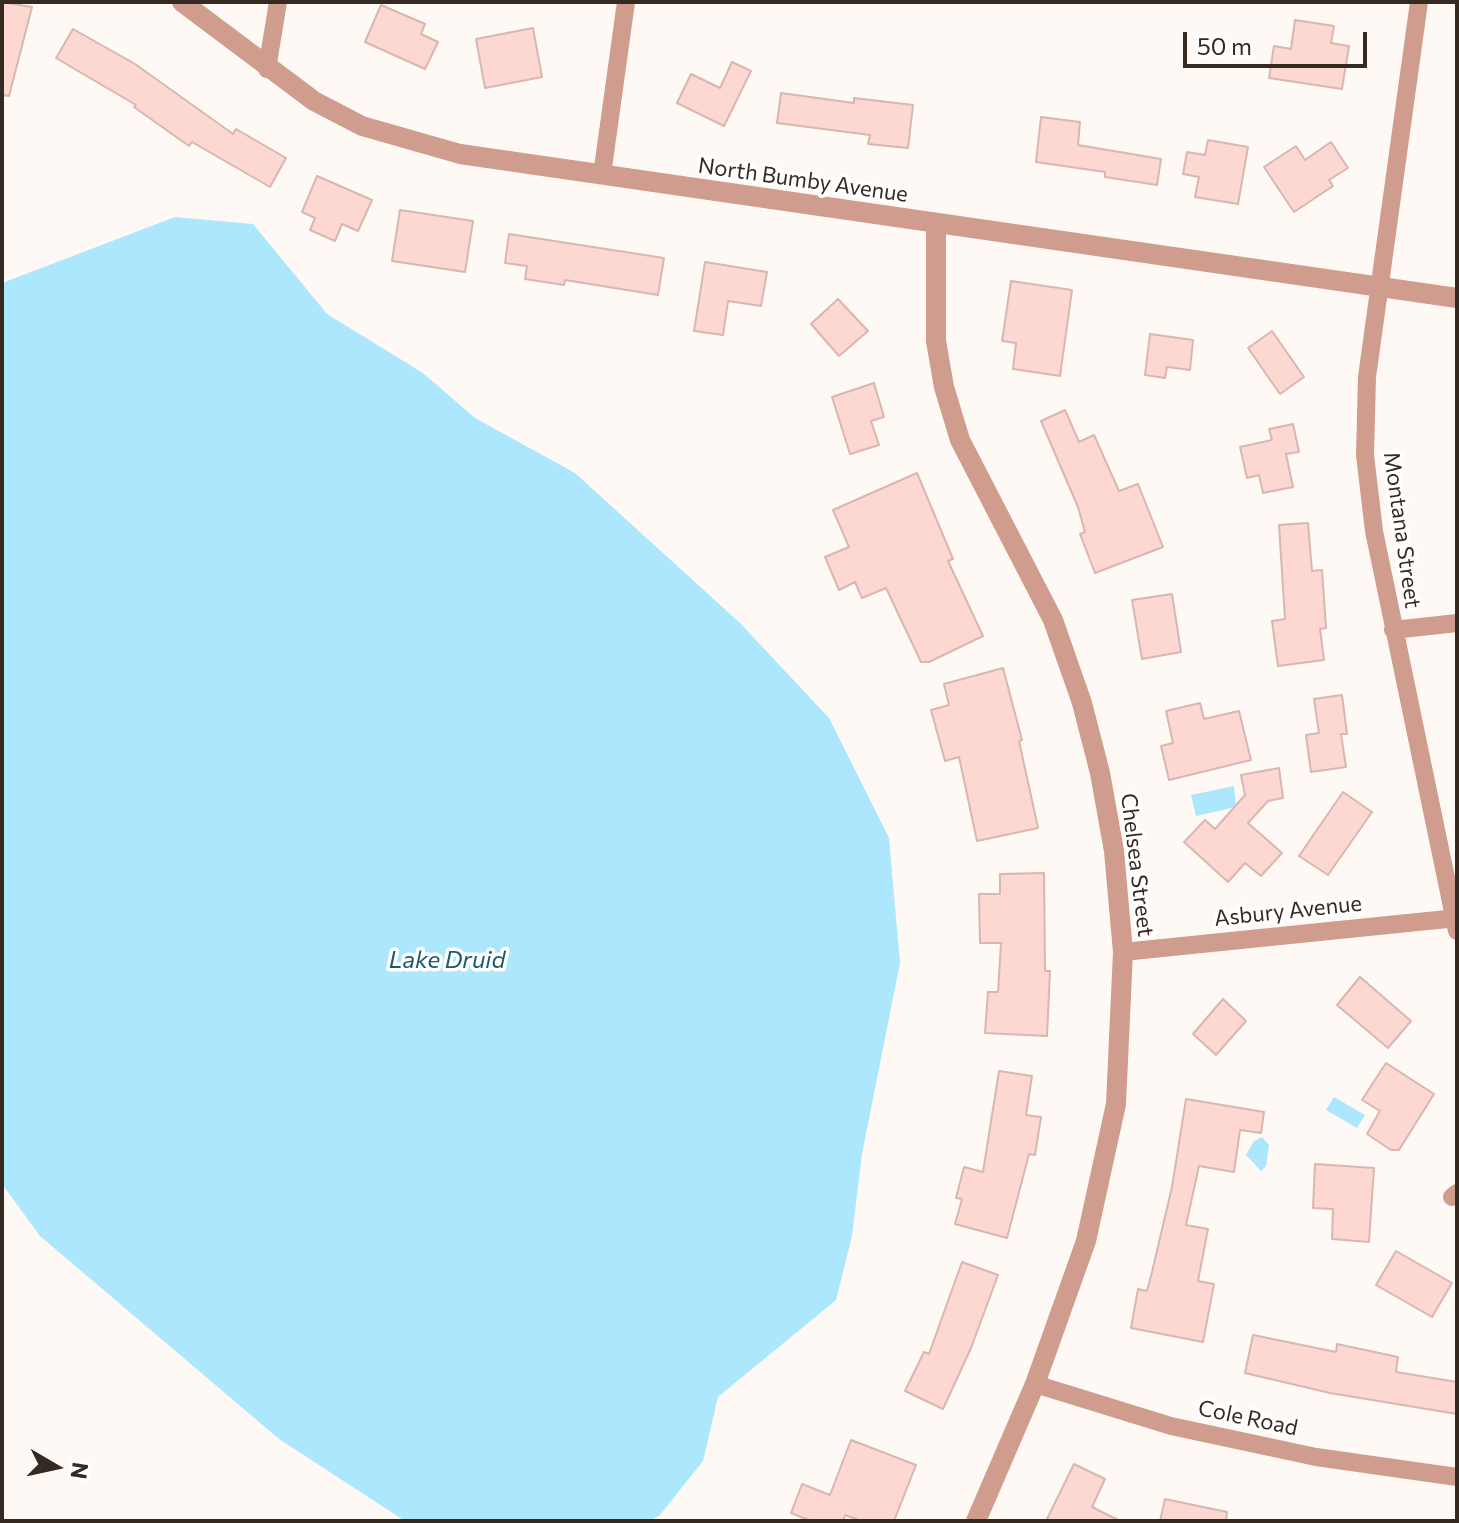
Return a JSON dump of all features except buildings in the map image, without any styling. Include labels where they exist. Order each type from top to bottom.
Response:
[{"type":"street","name":"North Bumby Avenue","points":[[182,2],[267,69],[314,101],[362,126],[460,154],[1457,298]]},
{"type":"street","points":[[267,69],[278,2]]},
{"type":"street","points":[[602,175],[626,2]]},
{"type":"street","name":"Montana Street","points":[[1419,2],[1367,377],[1365,455],[1374,531],[1393,630],[1456,922]]},
{"type":"street","name":"Chelsea Street","points":[[936,224],[936,341],[944,387],[960,440],[1053,620],[1082,703],[1100,773],[1114,851],[1123,952],[1116,1104],[1086,1241],[1035,1384],[976,1521]]},
{"type":"street","points":[[1393,630],[1457,623]]},
{"type":"street","name":"Asbury Avenue","points":[[1123,952],[1456,922]]},
{"type":"street","name":"Cole Road","points":[[1035,1384],[1171,1426],[1316,1457],[1457,1477]]},
{"type":"water","name":"Lake Druid","points":[[175,217],[253,224],[327,314],[423,373],[475,418],[575,473],[740,623],[829,718],[889,838],[900,963],[862,1154],[852,1236],[836,1300],[718,1397],[703,1461],[659,1516],[648,1521],[405,1521],[279,1439],[40,1236],[2,1184],[2,283]]},
{"type":"water","points":[[1234,786],[1236,807],[1196,816],[1191,795]]},
{"type":"water","points":[[1334,1097],[1365,1115],[1357,1128],[1326,1110]]},
{"type":"water","points":[[1262,1137],[1269,1145],[1266,1166],[1261,1171],[1246,1155],[1254,1141]]}]
